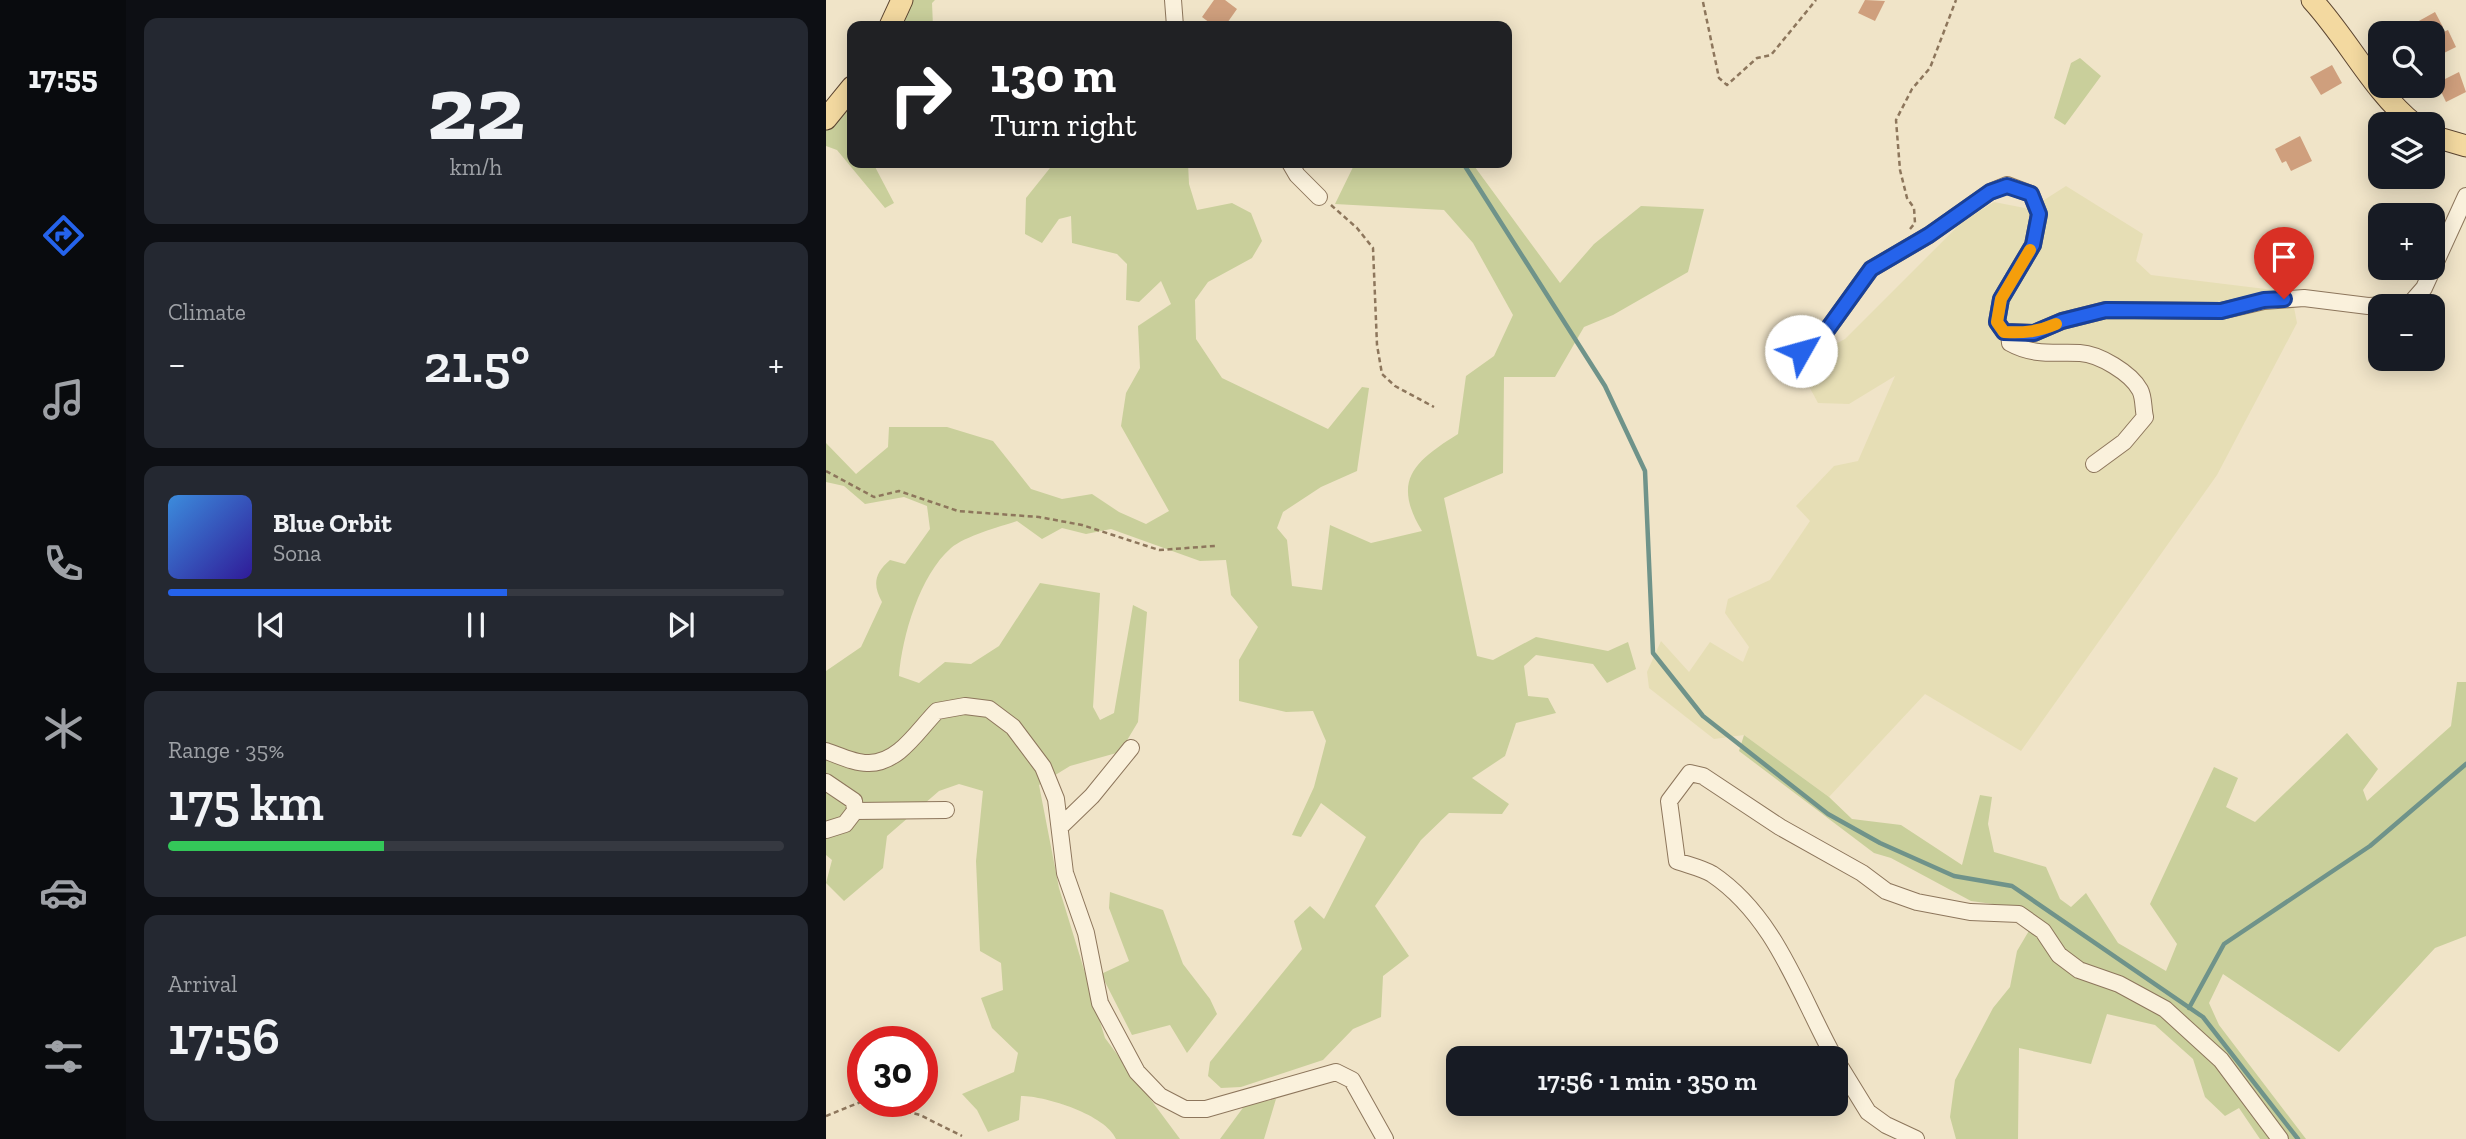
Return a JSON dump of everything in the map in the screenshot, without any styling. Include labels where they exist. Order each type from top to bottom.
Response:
[{"type":"main road","points":[[892,21],[902,0]]},
{"type":"main road","points":[[2312,0],[2334,24],[2399,112]]},
{"type":"main road","points":[[826,119],[847,93]]},
{"type":"main road","points":[[2445,140],[2466,146]]},
{"type":"street","points":[[1173,0],[1175,21]]},
{"type":"street","points":[[1293,168],[1319,197]]},
{"type":"street","points":[[1801,351],[1822,337],[1871,269],[1929,235],[1990,192],[2007,186],[2031,194],[2039,214],[2033,245],[2001,299],[1997,322],[2004,332],[2034,333],[2062,321],[2106,310],[2221,311],[2264,300],[2304,298],[2368,306],[2410,304],[2424,288],[2466,196]]},
{"type":"street","points":[[2009,332],[2010,344],[2026,352],[2084,353],[2108,363],[2129,377],[2141,391],[2145,417],[2124,442],[2094,464]]},
{"type":"street","points":[[826,751],[868,763],[886,758],[910,743],[937,711],[965,706],[989,709],[1013,727],[1043,767],[1056,799],[1065,873],[1086,933],[1100,1003],[1137,1072],[1160,1096],[1185,1110],[1206,1109],[1336,1072],[1352,1080],[1385,1139]]},
{"type":"street","points":[[1060,827],[1093,796],[1131,748]]},
{"type":"street","points":[[1828,1046],[1787,960],[1757,915],[1711,873],[1676,861],[1669,801],[1690,773],[1703,776],[1780,827],[1862,873],[1886,891],[1917,902],[1970,912],[2019,914],[2043,931],[2059,955],[2079,970],[2119,984],[2165,1009],[2221,1060],[2280,1139]]},
{"type":"street","points":[[826,782],[854,801],[855,811],[845,824],[826,830]]},
{"type":"street","points":[[855,811],[946,810]]},
{"type":"street","points":[[1848,1080],[1868,1112],[1886,1125],[1916,1139]]},
{"type":"path","points":[[1703,2],[1719,78],[1727,85],[1757,58],[1772,55],[1816,0]]},
{"type":"path","points":[[1907,232],[1915,223],[1914,208],[1907,198],[1900,170],[1896,120],[1912,89],[1930,68],[1956,0]]},
{"type":"path","points":[[1319,197],[1357,228],[1373,248],[1377,345],[1382,374],[1395,386],[1434,407]]},
{"type":"path","points":[[826,471],[874,497],[899,491],[958,510],[1026,515],[1071,523],[1158,550],[1215,546]]},
{"type":"path","points":[[826,1116],[847,1108]]},
{"type":"path","points":[[924,1117],[962,1136]]},
{"type":"shaded area","points":[[2066,186],[2143,234],[2136,261],[2151,275],[2291,292],[2297,323],[2217,475],[2021,751],[1925,694],[1829,797],[1744,735],[1714,739],[1649,688],[1647,672],[1661,641],[1689,672],[1710,642],[1743,662],[1749,647],[1725,613],[1728,599],[1770,580],[1810,521],[1796,506],[1834,466],[1858,461],[1895,376],[1849,404],[1818,403],[1804,377],[1809,358],[1845,339],[1962,222],[1994,202],[2030,209]]},
{"type":"green space","points":[[909,0],[935,0],[932,3],[933,21],[899,21]]},
{"type":"green space","points":[[2080,58],[2101,76],[2065,125],[2054,118],[2071,63]]},
{"type":"green space","points":[[847,101],[847,162],[837,150],[826,146],[826,129]]},
{"type":"green space","points":[[852,168],[876,168],[894,203],[885,208]]},
{"type":"green space","points":[[1050,168],[1188,168],[1189,184],[1197,210],[1232,203],[1251,213],[1262,241],[1252,258],[1208,282],[1195,300],[1196,339],[1222,378],[1328,429],[1362,387],[1369,388],[1357,471],[1321,487],[1283,512],[1277,528],[1287,540],[1292,586],[1322,590],[1330,525],[1371,543],[1422,531],[1408,498],[1408,485],[1412,474],[1430,453],[1458,434],[1466,376],[1494,356],[1513,315],[1473,243],[1444,210],[1335,204],[1353,168],[1476,168],[1560,283],[1594,244],[1641,206],[1704,209],[1688,272],[1613,315],[1584,327],[1555,377],[1504,377],[1503,473],[1444,498],[1477,656],[1493,660],[1536,637],[1608,651],[1628,642],[1636,669],[1607,683],[1593,664],[1536,655],[1524,666],[1528,696],[1548,698],[1556,713],[1516,723],[1505,756],[1472,778],[1509,804],[1502,814],[1449,813],[1421,840],[1375,906],[1409,956],[1383,976],[1381,1017],[1353,1029],[1323,1060],[1241,1087],[1221,1088],[1208,1076],[1210,1062],[1302,949],[1294,921],[1310,906],[1324,919],[1366,837],[1321,803],[1301,837],[1292,835],[1314,787],[1326,741],[1313,711],[1286,712],[1239,701],[1239,660],[1258,627],[1231,595],[1226,560],[1200,561],[1111,529],[1086,534],[1062,528],[1042,539],[1017,521],[982,532],[957,544],[930,574],[914,607],[904,643],[899,676],[919,683],[945,662],[971,664],[999,646],[1040,583],[1100,593],[1093,707],[1100,720],[1114,713],[1133,605],[1147,612],[1138,722],[1120,752],[1070,766],[1039,785],[1059,888],[1105,1038],[1180,1139],[1116,1139],[1100,1122],[1074,1108],[1045,1099],[1021,1096],[1019,1120],[988,1132],[977,1110],[962,1094],[1014,1072],[1018,1053],[992,1028],[981,998],[1003,990],[1001,963],[980,951],[976,861],[983,791],[959,784],[939,791],[887,836],[883,868],[844,901],[826,883],[832,860],[826,855],[826,671],[861,647],[882,602],[876,584],[878,574],[890,560],[905,564],[930,529],[927,506],[904,497],[865,504],[844,486],[826,482],[826,443],[856,474],[888,447],[889,427],[947,427],[993,441],[1031,489],[1062,499],[1092,494],[1119,512],[1146,524],[1169,511],[1121,426],[1126,393],[1140,368],[1138,326],[1171,304],[1161,281],[1139,302],[1126,300],[1127,264],[1117,254],[1072,243],[1071,216],[1059,219],[1042,243],[1025,234],[1026,198]]},
{"type":"green space","points":[[2457,682],[2466,682],[2466,936],[2435,948],[2339,1052],[2223,974],[2209,1003],[2219,1025],[2306,1139],[2260,1139],[2239,1108],[2225,1116],[2205,1097],[2193,1059],[2155,1025],[2107,1014],[2091,1064],[2019,1048],[2018,1139],[1956,1139],[1950,1117],[1955,1080],[1993,1008],[2010,987],[2017,951],[2036,919],[2014,907],[1971,901],[1891,858],[1874,853],[1739,751],[1744,735],[1829,797],[1852,819],[1901,825],[1962,865],[1980,795],[1992,797],[1988,824],[1994,852],[2046,867],[2060,899],[2071,907],[2086,893],[2118,943],[2166,971],[2177,944],[2150,904],[2214,767],[2238,778],[2226,807],[2255,822],[2347,733],[2378,769],[2363,790],[2367,801],[2451,726]]},
{"type":"green space","points":[[1110,892],[1163,910],[1183,964],[1210,999],[1217,1014],[1187,1053],[1170,1025],[1132,1035],[1101,974],[1129,961],[1109,908]]},
{"type":"green space","points":[[1276,1099],[1264,1139],[1220,1139],[1245,1105]]},
{"type":"building","points":[[1214,0],[1225,0],[1237,9],[1229,21],[1207,21],[1202,17]]},
{"type":"building","points":[[1865,0],[1885,1],[1875,21],[1858,13]]},
{"type":"building","points":[[2435,12],[2440,21],[2419,21]]},
{"type":"building","points":[[2448,30],[2456,47],[2445,52],[2445,31]]},
{"type":"building","points":[[2332,65],[2342,83],[2321,95],[2310,77]]},
{"type":"building","points":[[2459,72],[2466,92],[2446,102],[2445,79]]},
{"type":"building","points":[[2300,136],[2312,161],[2291,171],[2286,161],[2282,163],[2275,149]]},
{"type":"waterway","points":[[1466,168],[1605,386],[1645,471],[1653,653],[1703,716],[1828,814],[1880,843],[1954,876],[2012,886],[2203,1017],[2298,1139]]},
{"type":"waterway","points":[[2189,1008],[2224,944],[2370,846],[2466,764]]},
{"type":"slow traffic","points":[[2030,250],[2001,299],[1997,322],[2004,332],[2034,333],[2056,324]]},
{"type":"route","points":[[1801,351],[1822,337],[1871,269],[1929,235],[1990,192],[2007,186],[2031,194],[2039,214],[2033,245],[2001,299],[1997,322],[2004,332],[2034,333],[2062,321],[2106,310],[2160,313],[2221,311],[2264,300],[2284,299]]}]
